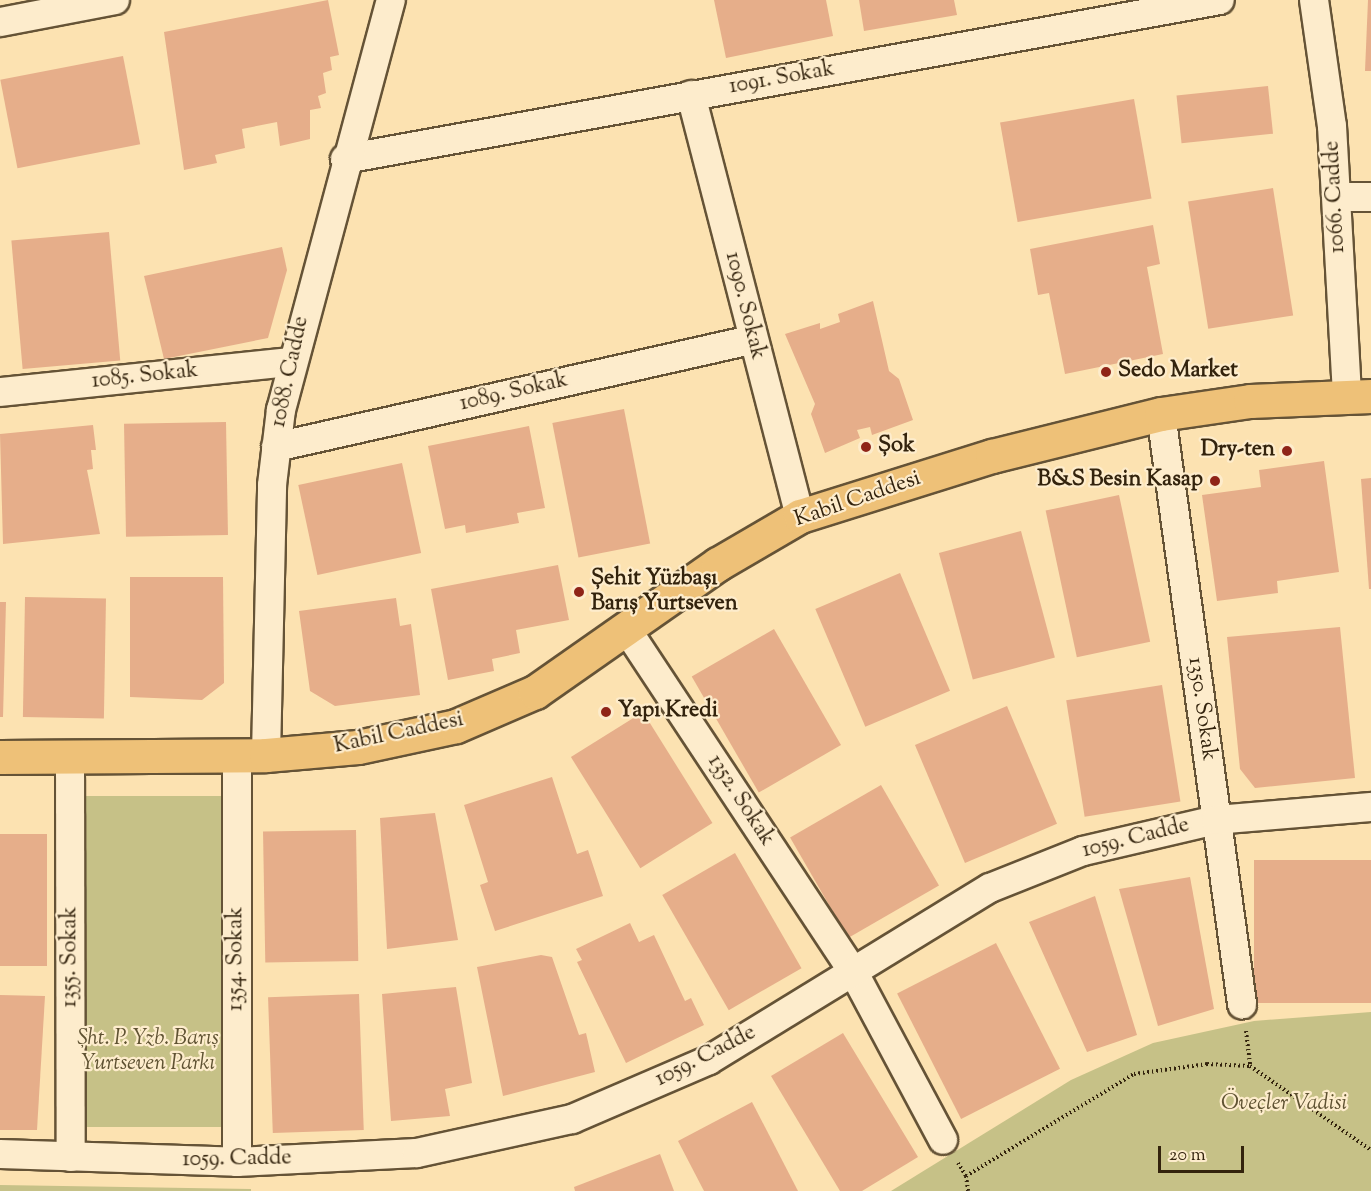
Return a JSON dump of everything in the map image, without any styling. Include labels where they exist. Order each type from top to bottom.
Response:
[{"type":"main road","name":"Kabil Caddesi","points":[[0,757],[252,755],[358,747],[456,726],[535,692],[627,630],[718,564],[800,516],[992,456],[1161,414],[1250,401],[1359,396]]},
{"type":"street","points":[[0,22],[116,0]]},
{"type":"street","name":"1088. Cadde","points":[[252,755],[276,447],[291,362],[345,159],[391,0]]},
{"type":"street","name":"1091. Sokak","points":[[345,159],[1220,0]]},
{"type":"street","name":"1066. Cadde","points":[[1314,0],[1359,396]]},
{"type":"street","name":"1090. Sokak","points":[[691,95],[752,340],[800,516]]},
{"type":"street","points":[[1337,197],[1371,197]]},
{"type":"street","name":"1089. Sokak","points":[[276,447],[752,340]]},
{"type":"street","name":"1085. Sokak","points":[[0,392],[291,362]]},
{"type":"street","name":"1350. Sokak","points":[[1161,414],[1242,1004]]},
{"type":"street","name":"1352. Sokak","points":[[627,630],[854,973],[943,1140]]},
{"type":"street","name":"1354. Sokak","points":[[237,1162],[252,755]]},
{"type":"street","name":"1355. Sokak","points":[[70,757],[71,1157]]},
{"type":"street","name":"1059. Cadde","points":[[0,1154],[237,1162],[417,1153],[572,1119],[710,1060],[990,888],[1083,851],[1216,820],[1371,807]]},
{"type":"path","points":[[1242,1004],[1250,1066]]},
{"type":"path","points":[[966,1176],[1134,1074],[1207,1064],[1250,1066],[1371,1150]]},
{"type":"path","points":[[943,1140],[966,1176],[968,1191]]},
{"type":"green space","name":"Şht. P. Yzb. Barış Yurtseven Parkı","points":[[77,796],[223,796],[223,1127],[77,1127]]},
{"type":"green space","name":"Öveçler Vadisi","points":[[1371,1012],[1371,1191],[891,1191],[1071,1080],[1153,1043],[1254,1021]]},
{"type":"green space","points":[[0,1185],[251,1189],[251,1191],[0,1191]]},
{"type":"building","points":[[328,0],[339,55],[330,57],[332,70],[323,73],[326,93],[318,96],[321,108],[310,110],[310,139],[280,146],[277,122],[242,129],[245,148],[215,155],[217,163],[184,170],[164,32]]},
{"type":"building","points":[[714,0],[826,0],[833,36],[726,58]]},
{"type":"building","points":[[859,0],[954,0],[957,15],[864,31]]},
{"type":"building","points":[[1368,0],[1371,0],[1371,71],[1365,71]]},
{"type":"building","points":[[123,56],[140,144],[17,168],[0,80]]},
{"type":"building","points":[[1268,86],[1273,134],[1182,143],[1177,96]]},
{"type":"building","points":[[1134,99],[1152,198],[1018,222],[1000,123]]},
{"type":"building","points":[[1273,188],[1293,315],[1208,329],[1188,201]]},
{"type":"building","points":[[1153,225],[1160,264],[1147,267],[1163,354],[1065,374],[1049,293],[1038,295],[1030,249]]},
{"type":"building","points":[[109,232],[120,361],[23,369],[11,241]]},
{"type":"building","points":[[282,247],[287,270],[268,338],[164,359],[144,276]]},
{"type":"building","points":[[873,301],[889,371],[899,379],[913,420],[872,435],[870,427],[857,430],[860,438],[825,453],[811,414],[815,404],[785,334],[820,323],[820,329],[840,322],[838,314]]},
{"type":"building","points":[[624,409],[650,543],[578,557],[552,423]]},
{"type":"building","points":[[226,422],[228,535],[126,537],[124,424]]},
{"type":"building","points":[[93,425],[96,450],[91,450],[93,469],[87,470],[100,534],[3,544],[0,434]]},
{"type":"building","points":[[529,426],[545,508],[517,513],[519,523],[466,533],[465,525],[445,529],[428,446]]},
{"type":"building","points":[[1324,461],[1339,572],[1277,581],[1278,593],[1217,601],[1202,495],[1261,487],[1259,470]]},
{"type":"building","points":[[402,463],[421,553],[317,575],[298,485]]},
{"type":"building","points":[[1371,478],[1371,589],[1369,589],[1361,479]]},
{"type":"building","points":[[1119,495],[1150,642],[1077,657],[1046,511]]},
{"type":"building","points":[[1021,531],[1055,658],[973,680],[939,553]]},
{"type":"building","points":[[558,565],[569,620],[516,630],[520,653],[492,659],[494,671],[448,680],[431,589]]},
{"type":"building","points":[[900,573],[950,691],[865,727],[815,609]]},
{"type":"building","points":[[130,577],[223,577],[224,683],[202,700],[130,697]]},
{"type":"building","points":[[25,597],[106,598],[104,718],[23,717]]},
{"type":"building","points":[[396,598],[400,626],[411,624],[420,695],[335,706],[310,691],[299,611]]},
{"type":"building","points":[[0,602],[6,602],[3,717],[0,717]]},
{"type":"building","points":[[1340,627],[1355,778],[1255,788],[1240,769],[1227,637]]},
{"type":"building","points":[[774,629],[841,745],[759,793],[692,676]]},
{"type":"building","points":[[1162,685],[1180,802],[1085,817],[1066,700]]},
{"type":"building","points":[[1007,706],[1057,824],[965,863],[915,745]]},
{"type":"building","points":[[643,712],[712,823],[640,868],[571,757]]},
{"type":"building","points":[[552,777],[577,854],[588,850],[603,896],[495,931],[480,885],[488,882],[464,805]]},
{"type":"building","points":[[881,785],[939,885],[848,938],[790,838]]},
{"type":"building","points":[[435,813],[458,940],[387,949],[380,818]]},
{"type":"building","points":[[356,830],[358,961],[265,963],[263,832]]},
{"type":"building","points":[[0,834],[47,834],[47,966],[0,966]]},
{"type":"building","points":[[735,853],[802,968],[729,1010],[662,895]]},
{"type":"building","points":[[1254,860],[1371,860],[1371,1003],[1254,1003]]},
{"type":"building","points":[[1190,877],[1214,1009],[1158,1026],[1119,889]]},
{"type":"building","points":[[1095,896],[1137,1035],[1087,1052],[1029,922]]},
{"type":"building","points":[[630,923],[639,942],[654,935],[685,1001],[691,998],[704,1025],[626,1063],[577,962],[582,960],[576,949]]},
{"type":"building","points":[[996,943],[1060,1069],[961,1119],[897,993]]},
{"type":"building","points":[[541,955],[552,957],[579,1035],[586,1033],[595,1072],[503,1096],[477,967]]},
{"type":"building","points":[[456,987],[472,1083],[445,1089],[450,1116],[391,1121],[382,994]]},
{"type":"building","points":[[359,994],[364,1130],[273,1133],[268,997]]},
{"type":"building","points":[[0,995],[45,996],[37,1130],[0,1130]]},
{"type":"building","points":[[843,1033],[918,1157],[862,1191],[840,1191],[771,1076]]},
{"type":"building","points":[[752,1102],[798,1191],[704,1191],[678,1141]]},
{"type":"building","points":[[660,1154],[674,1191],[575,1191],[574,1187]]},
{"type":"place","name":"Sedo Market","points":[[1106,372]]},
{"type":"place","name":"Şok","points":[[866,447]]},
{"type":"place","name":"Dry-ten","points":[[1287,451]]},
{"type":"place","name":"B&S Besin Kasap","points":[[1215,481]]},
{"type":"place","name":"Şehit Yüzbaşı Barış Yurtseven","points":[[579,592]]},
{"type":"place","name":"Yapı Kredi","points":[[606,712]]}]
